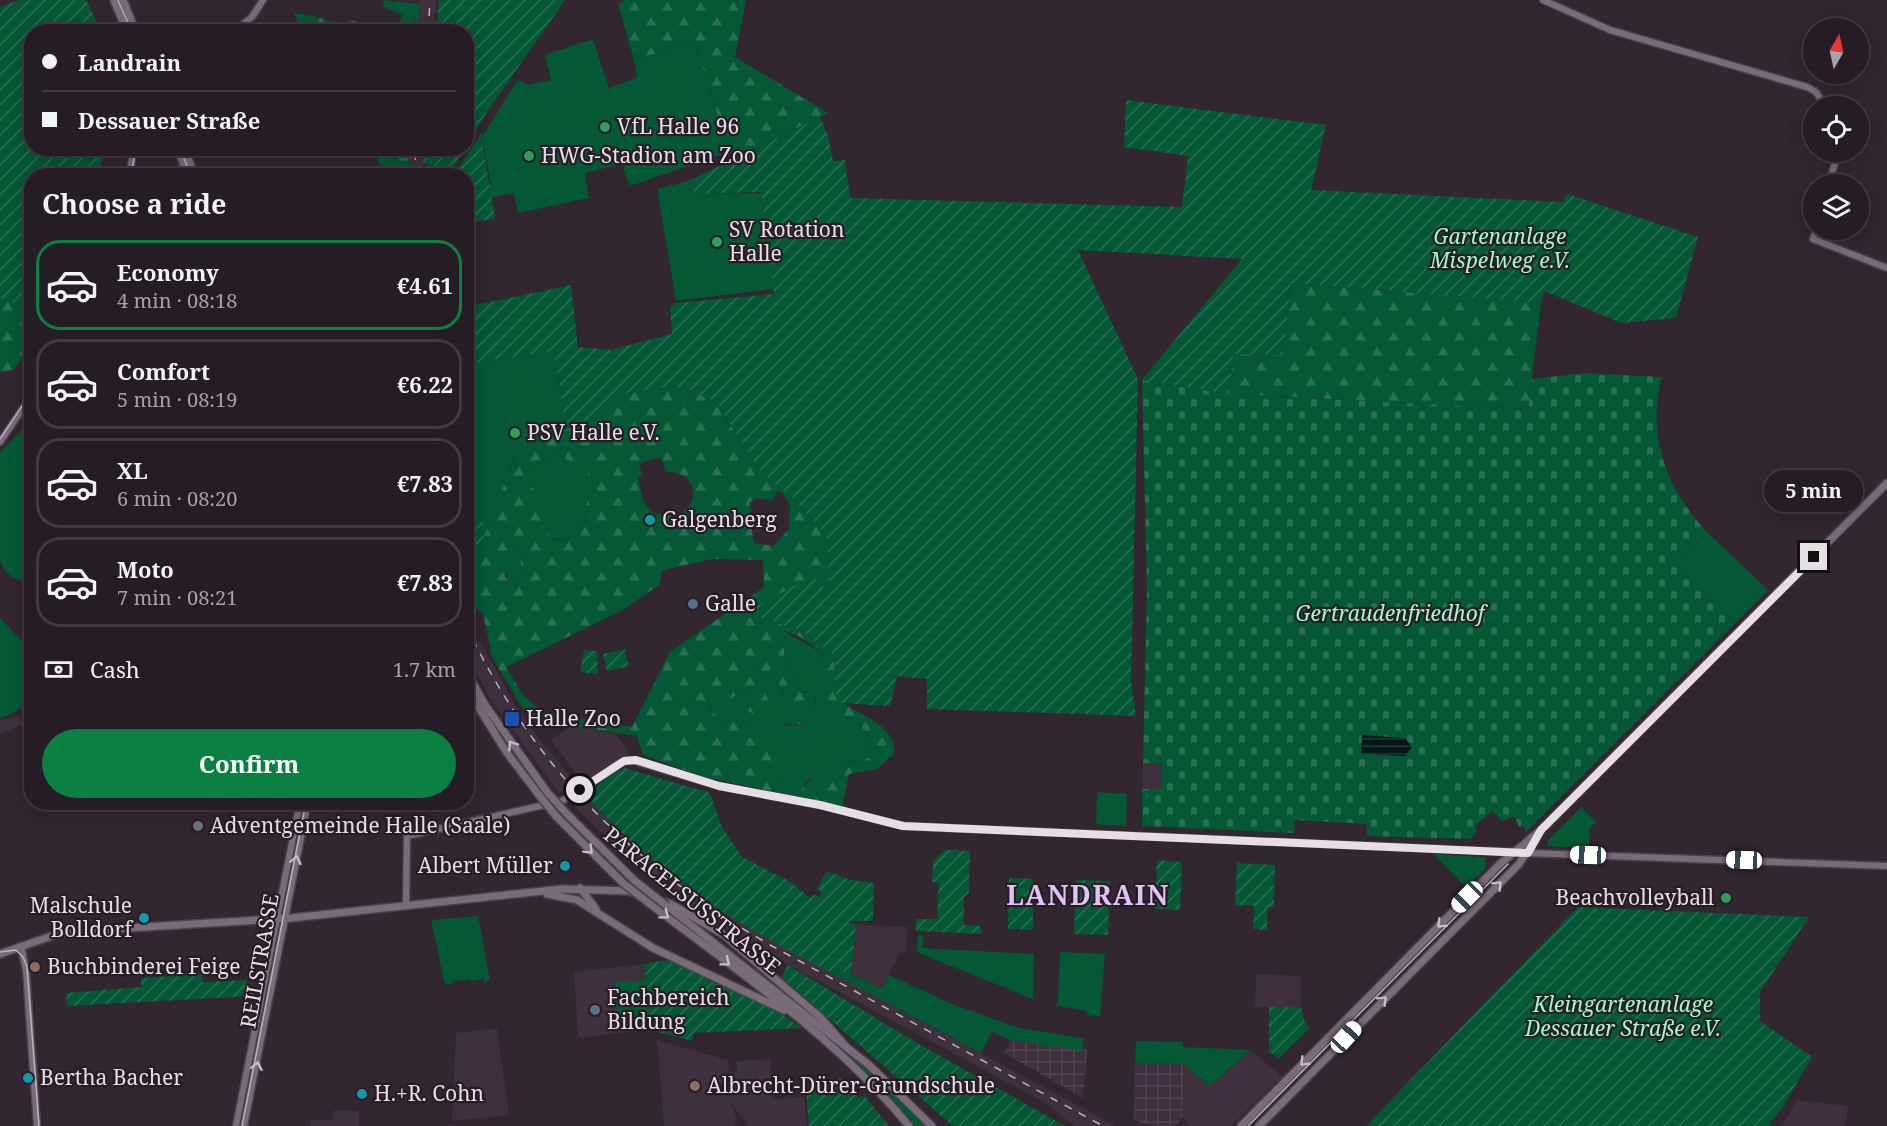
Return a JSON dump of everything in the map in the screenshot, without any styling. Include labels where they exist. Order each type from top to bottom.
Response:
[{"type":"main road","points":[[114,0],[124,24]]},
{"type":"main road","points":[[123,0],[133,24]]},
{"type":"main road","points":[[1241,1126],[1512,852],[1541,830],[1887,483]]},
{"type":"main road","name":"PARACELSUSSTRASSE","points":[[474,685],[490,714],[547,792],[635,881],[848,1048],[931,1124]]},
{"type":"main road","name":"PARACELSUSSTRASSE","points":[[474,700],[507,753],[556,816],[623,883],[796,1016],[852,1065],[909,1126]]},
{"type":"main road","points":[[1259,1126],[1514,869],[1528,853],[1541,830]]},
{"type":"main road","points":[[1512,852],[1528,853]]},
{"type":"main road","points":[[1512,852],[1515,858],[1514,869]]},
{"type":"main road","points":[[580,888],[597,912]]},
{"type":"main road","points":[[0,954],[63,932],[285,918],[580,888],[644,894],[672,904],[704,921],[737,945],[804,1002],[848,1048]]},
{"type":"main road","points":[[533,892],[572,898],[671,958],[796,1016]]},
{"type":"street","points":[[243,24],[252,17],[263,0]]},
{"type":"street","points":[[1543,0],[1610,30],[1807,87],[1819,96]]},
{"type":"street","points":[[1816,240],[1887,268]]},
{"type":"street","points":[[0,442],[24,407]]},
{"type":"street","points":[[406,906],[407,836],[562,801],[624,761],[636,760],[719,786],[820,805],[910,826],[1512,852]]},
{"type":"street","name":"REILSTRASSE","points":[[236,1126],[298,810]]},
{"type":"street","name":"REILSTRASSE","points":[[244,1126],[306,810]]},
{"type":"street","points":[[1528,853],[1887,866]]},
{"type":"street","points":[[21,946],[26,970],[37,1126]]},
{"type":"shaded area","points":[[420,0],[436,0],[434,24],[418,24]]},
{"type":"shaded area","points":[[409,156],[423,156],[423,168],[409,168]]},
{"type":"shaded area","points":[[480,641],[514,703],[532,730],[575,783],[566,790],[559,793],[489,697],[474,668],[474,642]]},
{"type":"shaded area","points":[[20,715],[23,724],[0,733],[0,721]]},
{"type":"shaded area","points":[[571,726],[615,734],[623,743],[630,758],[582,782],[551,740]]},
{"type":"shaded area","points":[[1362,735],[1405,738],[1412,747],[1405,756],[1361,754]]},
{"type":"shaded area","points":[[1143,763],[1162,764],[1161,789],[1142,789]]},
{"type":"shaded area","points":[[586,795],[616,829],[649,860],[850,983],[1116,1126],[1075,1126],[1042,1101],[758,948],[689,904],[612,843],[573,805]]},
{"type":"shaded area","points":[[856,924],[908,927],[906,954],[900,952],[882,989],[851,974]]},
{"type":"shaded area","points":[[644,964],[646,980],[614,982],[619,1033],[582,1038],[578,1036],[574,972]]},
{"type":"shaded area","points":[[1256,974],[1301,976],[1301,1007],[1255,1007]]},
{"type":"shaded area","points":[[497,1028],[509,1115],[452,1121],[456,1033]]},
{"type":"shaded area","name":"Albrecht-Dürer-Grundschule","points":[[657,1040],[728,1060],[729,1073],[737,1072],[737,1061],[770,1059],[773,1099],[804,1097],[807,1126],[748,1126],[732,1104],[737,1121],[733,1126],[664,1126]]},
{"type":"shaded area","points":[[1010,1040],[1087,1050],[1083,1098],[1004,1053]]},
{"type":"shaded area","points":[[1251,1050],[1282,1077],[1231,1126],[1190,1126],[1182,1117],[1184,1064],[1210,1086]]},
{"type":"shaded area","points":[[1135,1063],[1184,1064],[1182,1117],[1176,1126],[1150,1126],[1134,1120]]},
{"type":"shaded area","points":[[1797,1100],[1848,1106],[1845,1126],[1781,1126]]},
{"type":"shaded area","points":[[334,1110],[359,1111],[359,1126],[310,1126],[311,1120],[332,1120]]},
{"type":"green space","points":[[19,0],[86,0],[98,24],[24,24],[24,156],[103,156],[101,168],[24,168],[24,307],[0,298],[0,7]]},
{"type":"green space","points":[[383,0],[420,4],[419,24],[400,24],[402,15],[384,7]]},
{"type":"green space","points":[[439,0],[565,0],[474,134],[474,24],[437,24]]},
{"type":"green space","points":[[625,0],[746,0],[735,57],[828,113],[754,149],[729,152],[695,42],[634,60],[618,4]]},
{"type":"green space","points":[[294,13],[314,16],[338,24],[299,24]]},
{"type":"green space","points":[[350,20],[367,24],[343,24]]},
{"type":"green space","name":"VfL Halle 96","points":[[593,39],[609,88],[637,78],[634,60],[695,42],[729,152],[633,185],[629,185],[622,164],[585,173],[589,198],[518,213],[514,193],[490,198],[488,185],[491,184],[481,133],[483,135],[518,80],[528,85],[551,80],[545,55]]},
{"type":"green space","name":"Gartenanlage Mispelweg e.V.","points":[[1126,100],[1326,125],[1311,190],[1563,202],[1567,194],[1698,237],[1676,318],[1621,323],[1544,291],[1541,303],[1291,283],[1283,355],[1233,354],[1229,394],[1142,380],[1242,259],[1078,250],[1138,379],[1131,681],[1136,716],[927,709],[927,679],[897,676],[890,706],[841,703],[836,698],[834,655],[800,630],[756,616],[752,609],[812,576],[830,593],[827,536],[793,498],[774,484],[754,462],[717,403],[687,389],[671,386],[618,395],[587,425],[566,429],[554,351],[474,363],[474,306],[571,285],[578,347],[611,350],[672,334],[670,308],[675,303],[774,294],[761,192],[695,194],[689,181],[820,117],[828,135],[833,161],[845,160],[850,198],[1182,207],[1188,156],[1124,147]]},
{"type":"green space","points":[[481,134],[495,219],[474,222],[474,168],[459,168],[467,156],[474,156],[474,145]]},
{"type":"green space","points":[[377,156],[409,156],[409,168],[380,168]]},
{"type":"green space","points":[[424,156],[461,156],[453,168],[437,168],[437,166],[423,164]]},
{"type":"green space","name":"SV Rotation Halle","points":[[689,181],[695,194],[761,193],[774,289],[676,301],[657,189]]},
{"type":"green space","points":[[1291,283],[1541,303],[1528,409],[1229,394],[1233,354],[1283,355]]},
{"type":"green space","points":[[0,298],[24,306],[24,355],[14,370],[0,372]]},
{"type":"green space","name":"PSV Halle e.V.","points":[[554,351],[566,429],[562,437],[514,458],[490,521],[474,523],[474,363]]},
{"type":"green space","name":"Gertraudenfriedhof","points":[[1584,373],[1662,377],[1657,420],[1664,460],[1681,498],[1707,532],[1676,564],[1735,623],[1526,832],[1523,826],[1519,827],[1515,817],[1502,821],[1492,811],[1475,826],[1477,831],[1470,839],[1367,836],[1367,824],[1295,820],[1294,833],[1142,826],[1142,789],[1161,789],[1162,764],[1143,763],[1147,590],[1142,380],[1229,394],[1528,409],[1532,379]]},
{"type":"green space","points":[[671,386],[687,389],[717,403],[754,462],[774,484],[793,498],[827,536],[830,594],[779,597],[753,609],[756,616],[800,630],[834,655],[836,698],[881,727],[894,744],[894,754],[877,769],[849,774],[842,808],[799,798],[803,785],[842,764],[860,762],[869,757],[872,745],[868,735],[861,727],[838,710],[825,694],[820,681],[824,654],[789,632],[777,631],[783,644],[787,671],[800,674],[799,691],[814,694],[816,698],[811,716],[805,724],[783,725],[782,718],[798,718],[803,707],[784,694],[770,669],[765,682],[762,682],[760,667],[755,664],[753,669],[756,685],[764,691],[768,700],[761,716],[749,712],[747,705],[750,694],[745,689],[730,699],[711,703],[708,706],[720,720],[745,723],[758,728],[766,749],[779,760],[780,771],[774,792],[704,777],[643,755],[637,736],[536,720],[522,707],[492,657],[483,614],[474,606],[474,562],[514,458],[566,429],[587,425],[618,395]],"holes":[[[554,452],[581,468],[587,468],[588,471],[587,507],[583,528],[577,535],[567,539],[552,539],[548,533],[536,493],[525,475],[525,472]],[[661,459],[666,471],[678,473],[691,485],[693,492],[689,507],[676,515],[655,513],[644,502],[638,479],[642,475],[639,463]],[[777,491],[782,492],[790,504],[789,529],[774,546],[755,543],[749,503],[757,498],[773,501]],[[514,550],[520,553],[522,576],[511,583],[505,577]],[[713,559],[763,560],[764,587],[670,652],[632,727],[542,712],[523,695],[506,667],[621,611],[659,585],[663,570]]]},
{"type":"green space","points":[[24,428],[24,582],[4,570],[0,560],[0,452]]},
{"type":"green space","points":[[554,452],[581,468],[587,468],[588,471],[586,518],[577,535],[567,539],[552,539],[546,532],[524,476],[525,472]]},
{"type":"green space","points":[[490,521],[474,563],[474,523]]},
{"type":"green space","points":[[1707,532],[1768,590],[1735,623],[1676,564]]},
{"type":"green space","points":[[514,550],[520,553],[522,576],[511,583],[507,582],[507,568]]},
{"type":"green space","points":[[0,618],[24,644],[24,705],[0,718]]},
{"type":"green space","points":[[782,630],[824,654],[820,681],[824,692],[838,708],[861,727],[868,735],[872,745],[869,757],[860,762],[842,764],[817,779],[808,780],[803,785],[799,798],[774,792],[780,771],[779,760],[766,749],[761,736],[747,723],[720,720],[708,706],[711,703],[733,697],[745,689],[750,694],[747,709],[762,690],[753,678],[755,664],[760,667],[762,682],[770,669],[784,694],[803,707],[801,716],[783,725],[803,725],[811,716],[816,701],[806,691],[799,691],[800,674],[787,671],[783,644],[777,631]]},
{"type":"green space","points":[[625,649],[628,667],[607,671],[603,654]]},
{"type":"green space","points":[[584,650],[597,651],[598,674],[580,672]]},
{"type":"green space","points":[[625,768],[710,793],[721,825],[742,857],[791,882],[810,898],[815,895],[820,897],[822,892],[817,889],[827,871],[847,879],[874,883],[873,921],[849,921],[849,923],[856,924],[851,974],[840,970],[839,977],[734,919],[703,899],[643,853],[586,795],[614,772]]},
{"type":"green space","points":[[1097,792],[1127,794],[1126,826],[1096,824]]},
{"type":"green space","points":[[1581,807],[1596,822],[1590,827],[1589,849],[1547,846],[1548,840]]},
{"type":"green space","points":[[945,850],[970,851],[969,893],[964,897],[964,925],[981,926],[981,934],[916,931],[916,919],[937,919],[939,883],[932,882],[933,861]]},
{"type":"green space","points":[[1433,854],[1486,857],[1485,869],[1467,888]]},
{"type":"green space","points":[[1157,860],[1182,862],[1180,910],[1155,909]]},
{"type":"green space","points":[[1237,863],[1275,865],[1274,907],[1268,907],[1267,930],[1253,929],[1254,906],[1235,905]]},
{"type":"green space","points":[[1009,878],[1033,879],[1033,930],[1008,929]]},
{"type":"green space","points":[[1076,880],[1110,881],[1108,935],[1074,934]]},
{"type":"green space","name":"Kleingartenanlage Dessauer Straße e.V.","points":[[1578,907],[1809,917],[1760,992],[1760,1021],[1812,1057],[1784,1105],[1768,1126],[1366,1126]]},
{"type":"green space","points":[[478,916],[490,981],[484,982],[483,976],[481,980],[471,981],[468,977],[468,980],[452,981],[452,984],[445,985],[431,920]]},
{"type":"green space","points":[[918,935],[923,936],[923,948],[1034,954],[1033,999],[921,954],[917,951]]},
{"type":"green space","points":[[1060,952],[1105,954],[1100,1017],[1087,1015],[1086,1011],[1053,1005],[1058,1003]]},
{"type":"green space","points":[[667,960],[772,1007],[802,1028],[694,1033],[692,1041],[650,1030],[644,964]]},
{"type":"green space","points":[[788,965],[910,1039],[1065,1126],[953,1126],[781,977]]},
{"type":"green space","points":[[840,969],[882,989],[889,975],[952,1004],[1019,1028],[1084,1038],[1082,1051],[1010,1040],[992,1032],[981,1053],[839,977]]},
{"type":"green space","points":[[202,974],[202,982],[247,980],[245,990],[254,992],[252,996],[67,1006],[66,993],[141,987],[141,978]]},
{"type":"green space","points":[[646,980],[650,1030],[619,1033],[614,982]]},
{"type":"green space","points":[[1269,1007],[1301,1007],[1304,1020],[1310,1028],[1279,1058],[1269,1052]]},
{"type":"green space","points":[[1136,1041],[1182,1042],[1183,1047],[1251,1050],[1210,1086],[1184,1064],[1135,1063]]},
{"type":"green space","points":[[853,1056],[890,1087],[929,1126],[915,1126],[851,1057]]},
{"type":"green space","points":[[844,1078],[858,1097],[865,1096],[889,1126],[809,1126],[806,1091],[821,1090],[820,1083]]},
{"type":"tram line","points":[[118,0],[128,24]]},
{"type":"tram line","points":[[132,168],[135,156]]},
{"type":"tram line","points":[[183,156],[188,168]]},
{"type":"tram line","points":[[0,439],[24,403]]},
{"type":"tram line","points":[[242,1126],[304,810]]},
{"type":"tram line","points":[[1248,1126],[1508,864]]},
{"type":"tram line","points":[[0,952],[16,950],[23,957],[27,967],[39,1126]]},
{"type":"railway","points":[[428,24],[430,0]]},
{"type":"railway","points":[[415,156],[415,168]]},
{"type":"railway","points":[[474,640],[493,677],[523,725],[556,769],[593,810],[633,848],[676,883],[723,916],[772,946],[1103,1126]]},
{"type":"place","name":"VfL Halle 96","points":[[605,127]]},
{"type":"place","name":"HWG-Stadion am Zoo","points":[[529,156]]},
{"type":"place","name":"SV Rotation Halle","points":[[717,242]]},
{"type":"place","name":"PSV Halle e.V.","points":[[515,433]]},
{"type":"place","name":"Galgenberg","points":[[650,520]]},
{"type":"place","name":"Galle","points":[[693,604]]},
{"type":"place","name":"Halle Zoo","points":[[512,719]]},
{"type":"place","name":"Adventgemeinde Halle (Saale)","points":[[198,826]]},
{"type":"place","name":"Albert Müller","points":[[565,866]]},
{"type":"place","name":"Beachvolleyball","points":[[1726,898]]},
{"type":"place","name":"Malschule Bolldorf","points":[[144,918]]},
{"type":"place","name":"Buchbinderei Feige","points":[[35,967]]},
{"type":"place","name":"Fachbereich Bildung","points":[[595,1010]]},
{"type":"place","name":"Bertha Bacher","points":[[28,1078]]},
{"type":"place","name":"Albrecht-Dürer-Grundschule","points":[[695,1086]]},
{"type":"place","name":"H.+R. Cohn","points":[[362,1094]]},
{"type":"district","name":"LANDRAIN","points":[[1088,896]]},
{"type":"route","points":[[580,790],[624,761],[636,760],[719,786],[820,805],[903,826],[1528,853],[1541,830],[1814,557]]}]
